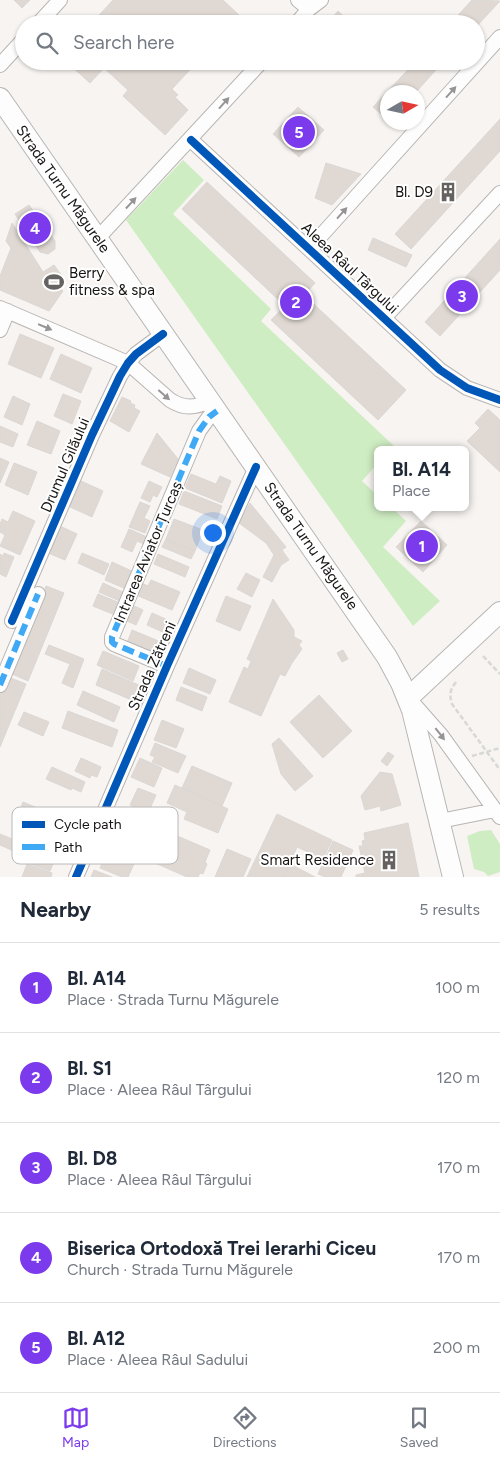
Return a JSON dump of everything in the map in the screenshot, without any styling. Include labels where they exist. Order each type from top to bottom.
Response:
[{"type":"main road","name":"Strada Turnu Măgurele","points":[[0,98],[380,646],[394,669],[408,698],[415,721],[453,877]]},
{"type":"main road","points":[[408,698],[500,612]]},
{"type":"street","points":[[46,15],[60,0]]},
{"type":"street","points":[[303,5],[321,0]]},
{"type":"street","points":[[485,54],[500,37]]},
{"type":"street","points":[[0,65],[15,49]]},
{"type":"street","points":[[98,239],[254,70]]},
{"type":"street","points":[[310,249],[470,70]]},
{"type":"street","name":"Aleea Râul Târgului","points":[[191,140],[440,370],[467,388],[500,400]]},
{"type":"street","name":"Aleea Râul Târgului","points":[[384,318],[500,193]]},
{"type":"street","points":[[0,330],[4,309],[128,363],[176,404],[193,407],[214,406]]},
{"type":"street","name":"Drumul Gilăului","points":[[12,621],[102,414],[128,363],[142,348],[164,334]]},
{"type":"street","name":"Intrarea Aviator Țurcaș","points":[[167,666],[114,644],[112,637],[199,431],[214,406]]},
{"type":"street","name":"Strada Zătreni","points":[[106,807],[256,467]]},
{"type":"street","points":[[0,685],[38,594]]},
{"type":"street","points":[[408,698],[442,735],[497,814],[440,821]]},
{"type":"street","name":"Strada Zătreni","points":[[76,877],[82,864]]},
{"type":"path","points":[[483,656],[500,674]]},
{"type":"path","points":[[456,682],[450,689],[452,704],[500,770]]},
{"type":"path","points":[[458,760],[500,748]]},
{"type":"green space","points":[[183,160],[204,180],[173,214],[271,309],[261,321],[394,446],[374,446],[374,468],[362,481],[374,492],[374,511],[395,511],[406,521],[383,547],[440,601],[413,626],[126,220]]},
{"type":"green space","points":[[491,830],[500,844],[500,872],[488,876],[484,872],[474,869],[467,836],[480,831]]},
{"type":"building","points":[[14,0],[30,0],[22,8]]},
{"type":"building","points":[[113,0],[223,0],[239,15],[99,15]]},
{"type":"building","points":[[472,0],[500,1],[485,17],[485,15],[458,15]]},
{"type":"building","points":[[76,70],[102,70],[90,83]]},
{"type":"building","points":[[106,70],[190,70],[172,89],[178,95],[175,97],[188,110],[165,135],[123,96],[128,90]]},
{"type":"building","points":[[408,70],[436,70],[422,85],[394,85]]},
{"type":"building","points":[[380,100],[380,113],[373,107]]},
{"type":"building","points":[[298,107],[324,130],[299,157],[273,134]]},
{"type":"building","name":"Bl. D9","points":[[500,119],[500,151],[411,249],[395,234]]},
{"type":"building","points":[[326,163],[361,174],[332,205],[315,198]]},
{"type":"building","points":[[207,182],[315,283],[304,295],[406,390],[378,420],[271,320],[285,306],[182,209]]},
{"type":"building","points":[[29,205],[55,241],[55,249],[48,254],[40,252],[15,214]]},
{"type":"building","points":[[12,223],[43,272],[54,265],[66,281],[59,287],[63,291],[49,311],[0,290],[0,276],[11,248],[6,241]]},
{"type":"building","points":[[373,238],[412,255],[406,267],[368,250]]},
{"type":"building","points":[[500,239],[500,270],[440,336],[425,322]]},
{"type":"building","points":[[20,334],[54,348],[41,378],[8,364]]},
{"type":"building","points":[[61,354],[92,368],[81,393],[50,379]]},
{"type":"building","points":[[63,394],[81,401],[72,424],[54,416]]},
{"type":"building","points":[[13,396],[30,404],[22,425],[4,417]]},
{"type":"building","points":[[122,397],[131,401],[130,403],[135,405],[134,408],[140,411],[129,432],[110,421]]},
{"type":"building","points":[[488,409],[500,420],[500,472],[467,441],[480,428],[475,423]]},
{"type":"building","points":[[37,421],[60,431],[51,454],[27,445]]},
{"type":"building","points":[[0,426],[18,434],[13,447],[0,442]]},
{"type":"building","points":[[157,433],[178,459],[170,477],[141,464]]},
{"type":"building","points":[[0,458],[9,462],[0,483]]},
{"type":"building","points":[[14,463],[37,472],[28,495],[5,485]]},
{"type":"building","points":[[191,474],[216,484],[220,476],[231,481],[222,503],[185,488]]},
{"type":"building","points":[[81,481],[103,491],[92,517],[70,507]]},
{"type":"building","points":[[149,481],[162,487],[157,497],[153,495],[150,502],[141,498]]},
{"type":"building","points":[[184,491],[222,506],[217,519],[179,504]]},
{"type":"building","points":[[140,502],[150,506],[144,518],[150,521],[145,533],[129,527]]},
{"type":"building","points":[[250,503],[286,547],[282,550],[289,560],[281,565],[272,582],[263,577],[274,555],[266,543],[239,523]]},
{"type":"building","points":[[13,511],[35,521],[20,555],[0,546],[5,535],[0,532],[0,524],[2,519],[8,522]]},
{"type":"building","points":[[174,519],[203,530],[195,551],[166,539]]},
{"type":"building","points":[[421,521],[447,545],[423,572],[396,547]]},
{"type":"building","points":[[60,526],[77,534],[65,560],[48,553]]},
{"type":"building","points":[[129,529],[147,537],[144,544],[137,541],[132,552],[121,547]]},
{"type":"building","points":[[166,539],[195,551],[191,559],[162,547]]},
{"type":"building","points":[[4,553],[14,557],[6,577],[0,574],[0,554],[3,556]]},
{"type":"building","points":[[82,553],[109,564],[104,575],[78,563]]},
{"type":"building","points":[[158,554],[189,567],[185,577],[154,564]]},
{"type":"building","points":[[112,562],[134,572],[126,589],[105,580]]},
{"type":"building","points":[[246,573],[260,580],[252,597],[237,589]]},
{"type":"building","points":[[151,580],[180,592],[172,610],[136,595],[141,583],[148,586]]},
{"type":"building","points":[[103,583],[125,593],[122,602],[99,592]]},
{"type":"building","points":[[46,586],[64,593],[28,681],[10,673]]},
{"type":"building","points":[[98,594],[120,603],[115,615],[93,606]]},
{"type":"building","points":[[226,596],[251,606],[240,631],[216,621]]},
{"type":"building","points":[[273,599],[294,630],[294,637],[302,641],[299,645],[302,649],[285,676],[280,674],[261,716],[229,702],[244,667],[248,669],[251,661],[247,659]]},
{"type":"building","points":[[132,605],[143,610],[136,625],[125,620]]},
{"type":"building","points":[[152,613],[170,621],[165,633],[147,625]]},
{"type":"building","points":[[132,630],[161,642],[156,655],[127,643]]},
{"type":"building","points":[[49,645],[84,659],[73,688],[62,683],[70,664],[45,654]]},
{"type":"building","points":[[343,650],[348,659],[342,662],[337,653]]},
{"type":"building","points":[[103,651],[139,666],[133,681],[97,665]]},
{"type":"building","points":[[189,668],[216,680],[210,694],[183,683]]},
{"type":"building","points":[[102,669],[148,689],[141,704],[96,685]]},
{"type":"building","points":[[8,677],[26,684],[0,747],[0,695]]},
{"type":"building","points":[[181,687],[207,697],[202,711],[176,700]]},
{"type":"building","points":[[83,691],[120,707],[114,722],[77,705]]},
{"type":"building","points":[[319,695],[352,731],[323,758],[290,722]]},
{"type":"building","points":[[68,711],[118,730],[112,747],[62,728]]},
{"type":"building","points":[[24,712],[49,722],[43,736],[18,725]]},
{"type":"building","points":[[162,720],[184,729],[176,748],[154,740]]},
{"type":"building","points":[[279,738],[313,776],[295,791],[281,774],[272,744]]},
{"type":"building","points":[[155,743],[186,756],[178,773],[152,762],[155,757],[150,755]]},
{"type":"building","points":[[388,752],[394,756],[387,766],[381,761]]},
{"type":"building","points":[[81,758],[101,767],[97,777],[91,775],[90,778],[75,771]]},
{"type":"building","points":[[140,758],[162,768],[154,787],[131,777]]},
{"type":"building","points":[[192,766],[232,783],[222,806],[182,788]]},
{"type":"building","points":[[52,767],[85,782],[81,792],[72,788],[71,790],[46,779]]},
{"type":"building","points":[[380,772],[392,774],[401,805],[381,811],[380,806],[365,810],[361,796]]},
{"type":"building","points":[[175,785],[228,809],[218,833],[184,819],[187,812],[167,803]]},
{"type":"building","points":[[138,788],[156,795],[151,807],[134,807],[130,805]]},
{"type":"building","points":[[23,802],[35,807],[21,807]]},
{"type":"building","points":[[277,814],[332,840],[323,859],[297,847],[284,877],[247,877]]},
{"type":"building","name":"Smart Residence","points":[[408,823],[419,877],[356,877],[356,875],[365,873],[359,846],[363,846],[362,841],[365,840],[364,833]]},
{"type":"building","points":[[0,834],[12,839],[12,850],[0,845]]},
{"type":"building","points":[[178,836],[210,850],[203,874],[200,873],[198,877],[187,877],[157,864],[178,864]]},
{"type":"building","points":[[333,841],[353,850],[341,877],[325,877],[318,874]]},
{"type":"building","points":[[227,849],[251,859],[243,877],[215,877]]},
{"type":"building","points":[[27,864],[52,873],[51,877],[22,877]]},
{"type":"building","points":[[31,864],[53,864],[50,871]]},
{"type":"building","points":[[102,864],[134,864],[128,877],[122,877],[100,868]]},
{"type":"building","points":[[290,864],[315,877],[284,877]]},
{"type":"building","points":[[94,870],[112,877],[91,877]]},
{"type":"marked path","points":[[167,666],[114,644],[112,637],[199,431],[209,417],[217,411]]},
{"type":"marked path","points":[[0,685],[38,594]]},
{"type":"cycle path","points":[[191,140],[440,370],[467,388],[500,400]]},
{"type":"cycle path","points":[[12,621],[92,435],[120,376],[136,354],[163,334]]},
{"type":"cycle path","points":[[106,807],[256,467]]},
{"type":"cycle path","points":[[76,877],[82,864]]},
{"type":"place","name":"Bl. A12","points":[[299,132]]},
{"type":"place","name":"Bl. D9","points":[[448,192]]},
{"type":"place","name":"Biserica Ortodoxă Trei Ierarhi Ciceu","points":[[35,228]]},
{"type":"place","name":"Berry fitness & spa","points":[[54,282]]},
{"type":"place","name":"Bl. D8","points":[[462,296]]},
{"type":"place","name":"Bl. S1","points":[[296,302]]},
{"type":"place","name":"Bl. A14","points":[[422,546]]},
{"type":"place","name":"Smart Residence","points":[[389,860]]}]
